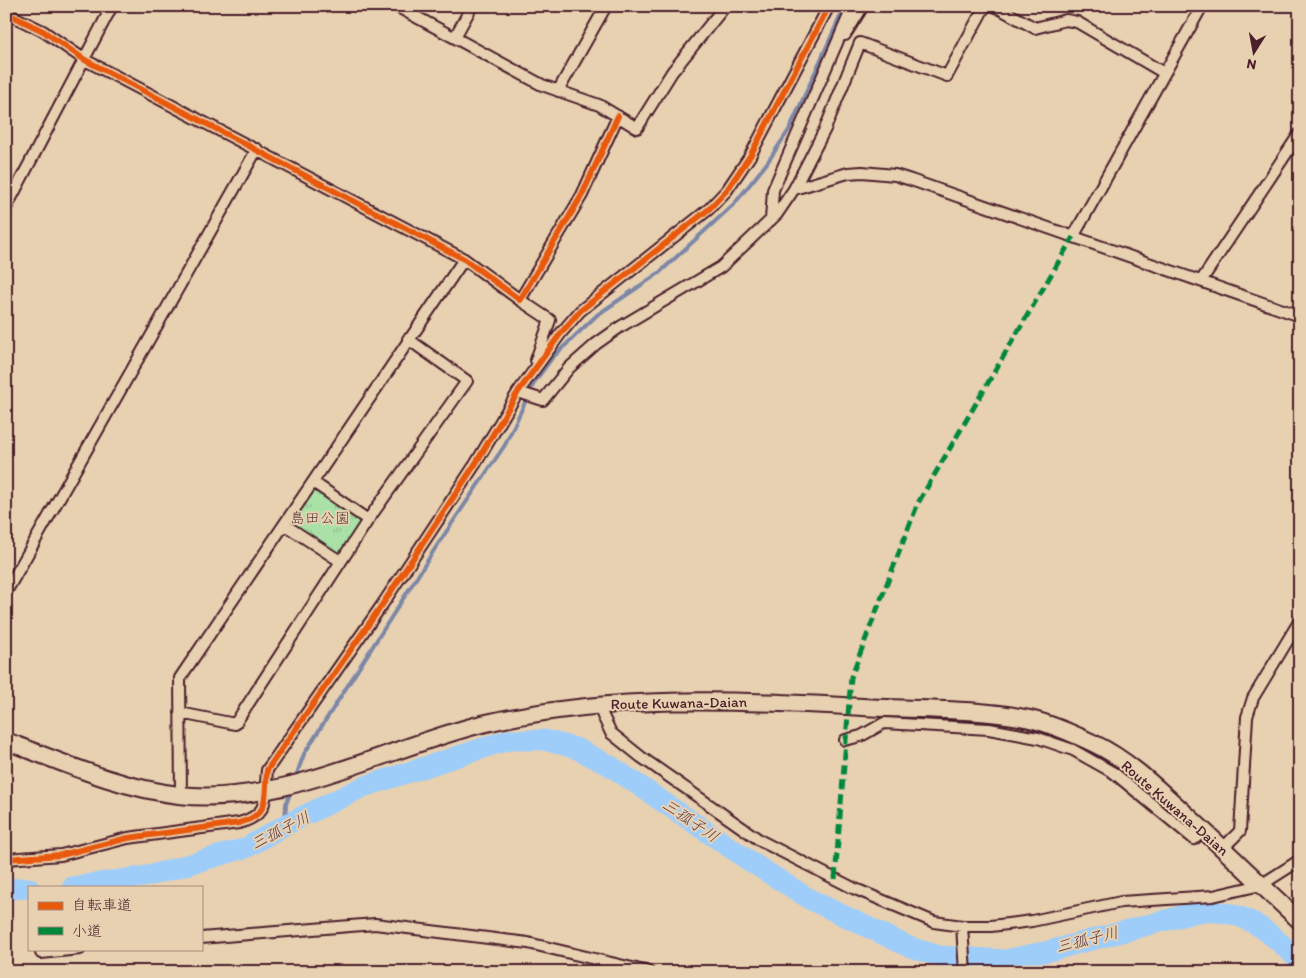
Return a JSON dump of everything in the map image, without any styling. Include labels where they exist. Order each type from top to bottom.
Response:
[{"type":"main road","name":"Route Kuwana-Daian","points":[[6,742],[115,781],[180,795],[208,797],[270,789],[322,775],[479,725],[546,711],[601,704],[652,700],[754,701],[986,713],[1031,719],[1061,728],[1098,745],[1138,772],[1223,848],[1300,921]]},
{"type":"street","points":[[6,208],[112,6]]},
{"type":"street","points":[[396,6],[542,85],[599,105],[637,128],[672,72],[725,6]]},
{"type":"street","points":[[456,37],[472,6]]},
{"type":"street","points":[[558,91],[606,6]]},
{"type":"street","points":[[531,372],[580,311],[709,209],[727,190],[769,123],[829,6]]},
{"type":"street","points":[[771,220],[773,190],[792,149],[820,78],[853,6]]},
{"type":"street","points":[[820,78],[863,6]]},
{"type":"street","points":[[521,392],[543,400],[569,368],[596,344],[620,327],[721,267],[771,220],[794,189],[825,129],[860,43],[947,76],[985,6]]},
{"type":"street","points":[[995,6],[1035,28],[1066,20],[1077,22],[1164,73]]},
{"type":"street","points":[[1073,237],[1202,6]]},
{"type":"street","points":[[6,13],[43,31],[85,60],[464,259],[550,320],[531,372],[521,392],[382,606],[267,770],[270,789],[261,811],[252,819],[239,823],[128,838],[61,854],[6,859]]},
{"type":"street","points":[[520,300],[582,195],[618,116]]},
{"type":"street","points":[[1201,281],[1300,133]]},
{"type":"street","points":[[6,592],[257,149]]},
{"type":"street","points":[[794,189],[848,173],[895,175],[1300,316]]},
{"type":"street","points":[[180,795],[180,678],[462,262]]},
{"type":"street","points":[[180,713],[235,724],[340,561],[467,381],[408,339]]},
{"type":"street","points":[[313,482],[368,520]]},
{"type":"street","points":[[284,525],[340,561]]},
{"type":"street","points":[[1223,848],[1240,831],[1245,736],[1253,698],[1300,620]]},
{"type":"street","points":[[601,704],[602,714],[611,732],[641,758],[761,841],[874,898],[934,922],[962,930],[1032,921],[1121,902],[1213,896],[1260,885],[1300,860]]},
{"type":"street","points":[[845,740],[861,736],[884,723],[990,729],[1038,738],[1073,750],[1114,773],[1194,840],[1204,831]]},
{"type":"street","points":[[202,938],[375,924],[528,944],[649,972]]},
{"type":"street","points":[[962,930],[965,972]]},
{"type":"street","points":[[41,953],[70,950]]},
{"type":"green space","name":"島田公園","points":[[314,486],[365,522],[340,558],[289,524]]},
{"type":"waterway","points":[[295,779],[304,754],[438,544],[505,445],[535,381],[552,358],[597,315],[659,273],[735,203],[767,163],[789,130],[845,6]]},
{"type":"waterway","name":"三孤子川","points":[[79,886],[148,876],[246,848],[285,825],[363,787],[508,740],[544,740],[575,748],[609,765],[751,862],[811,900],[907,946],[939,956],[1005,960],[1053,950],[1197,912],[1214,912],[1229,914],[1254,923],[1300,961]]},
{"type":"waterway","points":[[285,825],[286,804],[291,791]]},
{"type":"waterway","name":"三孤子川","points":[[6,889],[28,888]]},
{"type":"marked path","points":[[835,879],[851,677],[918,503],[1073,237]]},
{"type":"cycle path","points":[[6,859],[61,855],[128,838],[239,823],[256,815],[261,810],[264,804],[267,770],[382,605],[476,463],[518,392],[561,333],[580,311],[709,209],[727,190],[750,156],[829,6]]},
{"type":"cycle path","points":[[6,13],[43,31],[85,60],[464,259],[520,300],[582,195],[618,116]]}]
